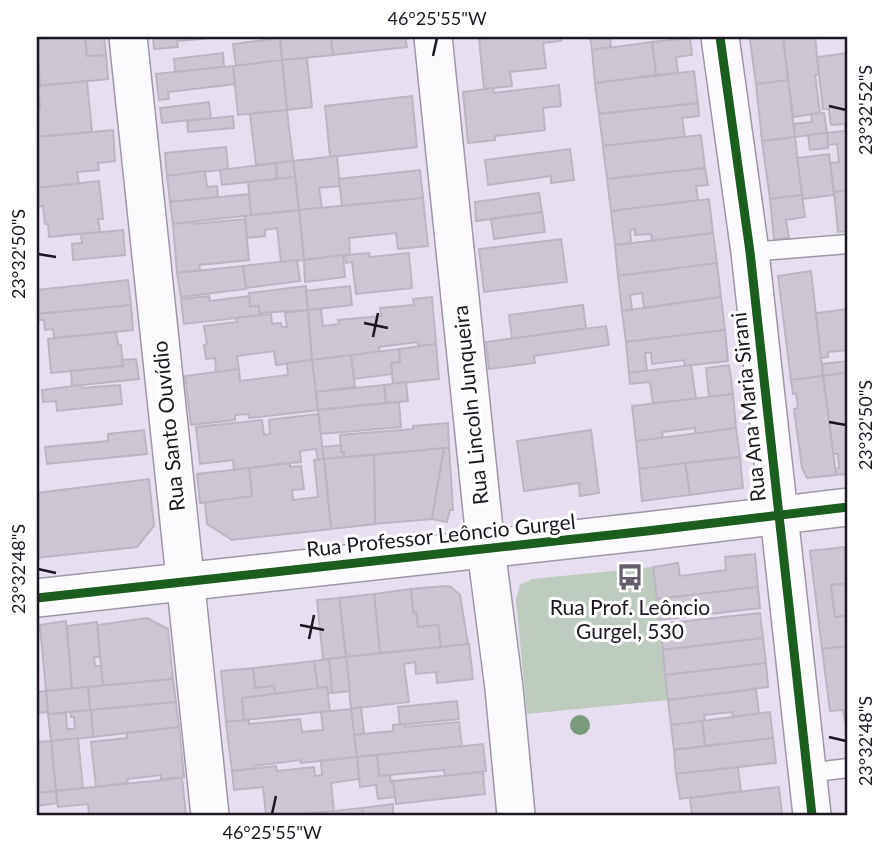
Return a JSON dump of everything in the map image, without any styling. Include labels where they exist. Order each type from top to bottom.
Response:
[{"type":"street","name":"Rua Santo Ouvídio","points":[[128,37],[210,815]]},
{"type":"street","name":"Rua Lincoln Junqueira","points":[[433,37],[516,815]]},
{"type":"street","name":"Rua Ana Maria Sirani","points":[[720,37],[750,252],[812,815]]},
{"type":"street","name":"Rua Professor Leôncio Gurgel","points":[[37,598],[848,507]]},
{"type":"lane","points":[[750,252],[848,244]]},
{"type":"lane","points":[[807,773],[848,768]]},
{"type":"green space","points":[[653,567],[668,700],[527,714],[516,600],[520,585],[532,579]]},
{"type":"building","points":[[85,37],[87,56],[106,55],[108,79],[40,86],[37,39]]},
{"type":"building","points":[[85,37],[104,37],[106,55],[87,56]]},
{"type":"building","points":[[153,37],[225,37],[177,41],[178,47],[154,49]]},
{"type":"building","points":[[331,37],[333,55],[282,60],[280,38]]},
{"type":"building","points":[[331,37],[405,37],[407,47],[333,55]]},
{"type":"building","points":[[560,37],[561,41],[543,43],[546,68],[510,72],[512,86],[484,89],[479,39]]},
{"type":"building","points":[[590,37],[610,37],[611,47],[592,50]]},
{"type":"building","points":[[783,37],[788,80],[756,84],[750,40]]},
{"type":"building","points":[[783,37],[815,37],[819,75],[815,75],[820,113],[793,117]]},
{"type":"building","points":[[280,38],[282,60],[236,66],[233,44]]},
{"type":"building","points":[[690,38],[692,55],[676,57],[678,73],[656,75],[652,42]]},
{"type":"building","points":[[652,42],[656,75],[595,83],[592,50]]},
{"type":"building","points":[[223,53],[224,67],[175,72],[174,59]]},
{"type":"building","points":[[848,53],[848,131],[845,131],[845,124],[831,125],[829,109],[823,109],[817,57]]},
{"type":"building","points":[[307,58],[312,107],[287,110],[282,60]]},
{"type":"building","points":[[282,60],[287,110],[238,115],[233,66]]},
{"type":"building","points":[[233,66],[235,84],[168,92],[169,99],[159,100],[156,74]]},
{"type":"building","points":[[694,71],[698,103],[599,114],[595,83]]},
{"type":"building","points":[[788,80],[795,137],[762,141],[756,84]]},
{"type":"building","points":[[87,81],[92,132],[37,137],[37,108],[40,108],[38,86]]},
{"type":"building","points":[[559,85],[561,106],[543,108],[545,130],[495,136],[495,140],[468,143],[463,92],[493,88],[494,93]]},
{"type":"building","points":[[412,96],[417,147],[330,157],[325,106]]},
{"type":"building","points":[[209,102],[211,118],[162,123],[160,108]]},
{"type":"building","points":[[698,103],[699,116],[682,118],[685,137],[603,146],[599,114]]},
{"type":"building","points":[[287,110],[293,161],[256,165],[250,114]]},
{"type":"building","points":[[824,113],[827,133],[795,137],[794,124],[812,122],[811,114]]},
{"type":"building","points":[[233,116],[234,128],[188,132],[187,121]]},
{"type":"building","points":[[113,130],[115,161],[98,163],[99,170],[77,172],[79,184],[37,188],[37,137]]},
{"type":"building","points":[[848,131],[848,190],[834,192],[830,163],[839,162],[837,144],[828,145],[827,133]]},
{"type":"building","points":[[827,133],[828,148],[810,150],[808,135]]},
{"type":"building","points":[[701,135],[705,168],[607,179],[603,146]]},
{"type":"building","points":[[795,137],[802,195],[770,199],[762,141]]},
{"type":"building","points":[[226,147],[228,169],[167,176],[165,153]]},
{"type":"building","points":[[570,149],[574,180],[551,183],[551,176],[488,185],[485,160]]},
{"type":"building","points":[[829,154],[834,195],[803,199],[797,158]]},
{"type":"building","points":[[337,156],[340,186],[319,188],[322,208],[299,210],[293,161]]},
{"type":"building","points":[[293,161],[295,177],[277,179],[276,163]]},
{"type":"building","points":[[276,163],[277,179],[222,185],[220,170]]},
{"type":"building","points":[[705,168],[708,185],[696,186],[698,200],[611,211],[607,179]]},
{"type":"building","points":[[420,170],[423,198],[342,206],[339,179]]},
{"type":"building","points":[[205,171],[207,187],[217,186],[218,197],[170,202],[167,176]]},
{"type":"building","points":[[295,177],[299,210],[251,215],[248,182]]},
{"type":"building","points":[[99,181],[103,219],[98,219],[100,232],[49,237],[43,206],[37,207],[37,188]]},
{"type":"building","points":[[848,190],[848,231],[838,232],[834,192]]},
{"type":"building","points":[[539,193],[542,212],[476,221],[475,202]]},
{"type":"building","points":[[249,194],[251,215],[173,224],[170,202]]},
{"type":"building","points":[[802,195],[805,217],[786,220],[789,238],[774,239],[770,199]]},
{"type":"building","points":[[423,198],[428,246],[398,249],[396,233],[349,238],[350,255],[304,260],[299,210]]},
{"type":"building","points":[[709,199],[713,233],[652,241],[651,234],[635,235],[635,229],[630,230],[631,243],[615,245],[611,211]]},
{"type":"building","points":[[299,210],[304,260],[281,262],[277,228],[265,230],[265,236],[247,238],[245,216]]},
{"type":"building","points":[[542,212],[545,232],[494,239],[491,219]]},
{"type":"building","points":[[245,219],[249,260],[199,265],[200,270],[177,273],[173,224]]},
{"type":"building","points":[[123,230],[125,255],[73,260],[72,244],[82,243],[81,234]]},
{"type":"building","points":[[713,233],[717,263],[618,276],[615,245]]},
{"type":"building","points":[[561,239],[567,282],[484,292],[479,249]]},
{"type":"building","points":[[369,253],[370,257],[409,253],[412,288],[356,294],[352,262],[346,263],[345,255]]},
{"type":"building","points":[[343,255],[345,277],[305,282],[304,260]]},
{"type":"building","points":[[297,260],[300,281],[246,288],[243,266]]},
{"type":"building","points":[[717,263],[721,297],[644,308],[642,293],[630,295],[632,309],[622,311],[618,276]]},
{"type":"building","points":[[243,266],[246,289],[181,297],[177,273]]},
{"type":"building","points":[[811,271],[823,376],[791,380],[778,276]]},
{"type":"building","points":[[128,280],[131,305],[37,314],[37,290]]},
{"type":"building","points":[[306,286],[308,310],[259,313],[259,306],[250,307],[249,293]]},
{"type":"building","points":[[350,286],[352,305],[308,310],[306,291]]},
{"type":"building","points":[[209,296],[210,301],[249,296],[250,307],[259,306],[259,313],[262,315],[184,324],[181,299]]},
{"type":"building","points":[[432,297],[436,344],[418,346],[418,342],[379,347],[379,352],[312,360],[308,310],[321,309],[323,326],[339,324],[338,320],[381,316],[380,308],[414,305],[413,299]]},
{"type":"building","points":[[721,297],[725,330],[626,342],[622,311]]},
{"type":"building","points":[[131,305],[133,330],[54,338],[53,329],[45,330],[44,320],[37,320],[37,314]]},
{"type":"building","points":[[583,305],[586,328],[512,339],[509,315]]},
{"type":"building","points":[[848,309],[848,350],[828,352],[828,357],[821,358],[816,313]]},
{"type":"building","points":[[308,310],[312,360],[276,365],[274,351],[237,356],[239,370],[216,372],[215,358],[206,359],[204,326],[237,322],[236,318],[271,314],[272,324],[281,323],[282,327],[287,327],[285,313]]},
{"type":"building","points":[[606,326],[609,345],[534,356],[535,363],[489,369],[486,342]]},
{"type":"building","points":[[725,330],[728,361],[685,366],[684,360],[652,364],[651,353],[645,353],[647,371],[629,373],[626,342]]},
{"type":"building","points":[[116,332],[118,344],[121,345],[123,366],[51,373],[48,339]]},
{"type":"building","points":[[436,344],[439,379],[393,384],[391,363],[400,362],[399,349]]},
{"type":"building","points":[[399,349],[400,362],[391,363],[392,374],[354,379],[351,355]]},
{"type":"building","points":[[351,355],[355,387],[316,392],[312,360]]},
{"type":"building","points":[[136,359],[139,379],[72,386],[71,371],[123,366],[122,360]]},
{"type":"building","points":[[312,360],[318,410],[249,418],[248,414],[235,415],[235,420],[191,425],[185,376],[239,369],[240,381],[288,375],[287,363]]},
{"type":"building","points":[[848,361],[848,373],[823,376],[822,364]]},
{"type":"building","points":[[691,365],[696,399],[653,404],[650,382],[630,384],[629,373]]},
{"type":"building","points":[[729,365],[733,394],[709,397],[706,368]]},
{"type":"building","points":[[845,373],[848,396],[848,474],[836,475],[835,469],[839,468],[838,454],[833,454],[823,376]]},
{"type":"building","points":[[823,376],[836,475],[807,478],[802,468],[794,409],[798,408],[791,380]]},
{"type":"building","points":[[406,382],[408,401],[386,403],[384,385]]},
{"type":"building","points":[[81,385],[82,388],[120,385],[122,404],[57,411],[56,401],[43,402],[42,390]]},
{"type":"building","points":[[384,385],[386,403],[318,410],[316,392]]},
{"type":"building","points":[[733,394],[736,428],[695,434],[695,428],[662,432],[663,438],[636,441],[632,406]]},
{"type":"building","points":[[399,402],[401,427],[321,434],[318,410]]},
{"type":"building","points":[[318,414],[324,459],[318,460],[316,449],[300,451],[301,462],[234,470],[233,460],[200,464],[196,427],[262,420],[264,435],[270,434],[269,420]]},
{"type":"building","points":[[448,423],[449,448],[344,457],[344,452],[341,452],[340,435]]},
{"type":"building","points":[[736,428],[740,457],[639,469],[636,441]]},
{"type":"building","points":[[144,430],[147,454],[47,464],[45,447],[108,441],[108,434]]},
{"type":"building","points":[[591,430],[599,493],[580,496],[579,483],[524,491],[517,441]]},
{"type":"building","points":[[341,445],[344,457],[324,459],[322,447]]},
{"type":"building","points":[[444,448],[432,519],[375,524],[374,455]]},
{"type":"building","points":[[444,448],[449,448],[453,510],[450,510],[447,522],[432,519]]},
{"type":"building","points":[[374,455],[375,524],[331,529],[324,459]]},
{"type":"building","points":[[740,457],[743,488],[690,495],[685,463]]},
{"type":"building","points":[[324,459],[331,529],[232,540],[207,524],[205,502],[252,496],[249,468],[290,463],[290,467],[301,466],[304,489],[292,490],[293,500],[318,497],[314,460]]},
{"type":"building","points":[[685,463],[690,495],[642,501],[639,469]]},
{"type":"building","points":[[249,468],[252,496],[200,503],[197,474]]},
{"type":"building","points":[[149,479],[154,526],[137,547],[37,558],[37,493]]},
{"type":"building","points":[[844,547],[848,583],[831,585],[835,617],[848,615],[848,646],[822,649],[810,551]]},
{"type":"building","points":[[755,554],[758,587],[657,599],[653,567],[678,563],[680,576],[726,570],[725,557]]},
{"type":"building","points":[[848,583],[848,615],[835,617],[831,585]]},
{"type":"building","points":[[446,586],[460,595],[468,644],[441,647],[438,625],[418,627],[416,612],[413,613],[411,589]]},
{"type":"building","points":[[758,587],[760,608],[659,620],[657,599]]},
{"type":"building","points":[[411,589],[413,613],[416,612],[418,627],[438,625],[441,647],[380,653],[374,594]]},
{"type":"building","points":[[374,594],[380,653],[346,657],[339,598]]},
{"type":"building","points":[[339,598],[346,657],[323,660],[317,600]]},
{"type":"building","points":[[760,613],[763,638],[663,650],[660,624]]},
{"type":"building","points":[[147,618],[168,629],[173,679],[103,686],[97,625]]},
{"type":"building","points":[[66,621],[72,689],[46,691],[40,625]]},
{"type":"building","points":[[97,622],[100,657],[94,657],[95,666],[101,666],[103,686],[72,689],[67,626]]},
{"type":"building","points":[[763,638],[766,663],[665,675],[663,650]]},
{"type":"building","points":[[469,644],[473,679],[437,683],[436,672],[416,674],[415,662],[404,664],[409,702],[351,709],[346,657]]},
{"type":"building","points":[[848,646],[847,732],[843,710],[830,711],[822,649]]},
{"type":"building","points":[[346,657],[350,691],[332,693],[329,659]]},
{"type":"building","points":[[329,659],[332,693],[328,693],[327,687],[318,689],[314,661]]},
{"type":"building","points":[[314,661],[318,689],[275,694],[274,686],[255,688],[253,668]]},
{"type":"building","points":[[766,663],[768,687],[668,700],[665,675]]},
{"type":"building","points":[[253,668],[255,688],[274,686],[275,694],[242,698],[244,720],[226,722],[221,671]]},
{"type":"building","points":[[173,679],[176,702],[90,710],[88,687]]},
{"type":"building","points":[[88,687],[90,710],[48,714],[46,691]]},
{"type":"building","points":[[327,687],[330,711],[244,720],[242,698]]},
{"type":"building","points":[[756,689],[759,714],[733,717],[732,712],[704,715],[705,721],[671,725],[668,700]]},
{"type":"building","points":[[46,691],[48,712],[37,713],[37,692]]},
{"type":"building","points":[[457,701],[459,719],[400,725],[398,707]]},
{"type":"building","points":[[176,702],[179,727],[93,737],[91,710]]},
{"type":"building","points":[[361,707],[364,733],[354,735],[351,709]]},
{"type":"building","points":[[351,709],[357,757],[301,763],[300,760],[232,771],[226,722],[249,720],[249,724],[300,719],[302,732],[323,730],[321,712]]},
{"type":"building","points":[[91,710],[93,737],[51,741],[48,714],[66,713],[67,729],[75,729],[74,717],[71,717],[70,712]]},
{"type":"building","points":[[770,712],[773,738],[705,746],[702,721]]},
{"type":"building","points":[[702,721],[705,746],[674,750],[671,725]]},
{"type":"building","points":[[459,722],[462,747],[357,757],[354,735],[393,731],[393,725],[404,724],[405,727]]},
{"type":"building","points":[[179,727],[184,777],[161,779],[161,775],[127,779],[128,783],[96,787],[91,742],[127,738],[127,733]]},
{"type":"building","points":[[78,738],[83,788],[56,791],[51,741]]},
{"type":"building","points":[[773,738],[776,763],[676,774],[674,750]]},
{"type":"building","points":[[51,741],[56,791],[37,793],[37,742]]},
{"type":"building","points":[[483,744],[486,771],[445,776],[444,770],[379,776],[377,755]]},
{"type":"building","points":[[377,755],[379,776],[390,775],[395,797],[378,799],[376,785],[360,787],[357,757]]},
{"type":"building","points":[[357,757],[359,779],[331,783],[334,811],[266,815],[263,787],[234,790],[232,771],[276,766],[277,771],[314,767],[315,776],[322,775],[321,761]]},
{"type":"building","points":[[738,767],[741,791],[680,799],[676,774]]},
{"type":"building","points":[[483,772],[485,794],[396,804],[393,781]]},
{"type":"building","points":[[182,778],[186,815],[89,815],[88,804],[58,807],[57,803],[56,791]]},
{"type":"building","points":[[779,787],[782,814],[692,815],[690,798]]},
{"type":"building","points":[[56,791],[57,803],[37,806],[37,793]]},
{"type":"building","points":[[393,804],[393,815],[363,815],[362,808]]},
{"type":"building","points":[[362,808],[363,815],[297,815],[334,811]]},
{"type":"cycle path","points":[[720,37],[750,252],[812,815]]},
{"type":"cycle path","points":[[37,598],[848,507]]},
{"type":"place","name":"Rua Prof. Leôncio Gurgel, 530","points":[[630,577]]}]
